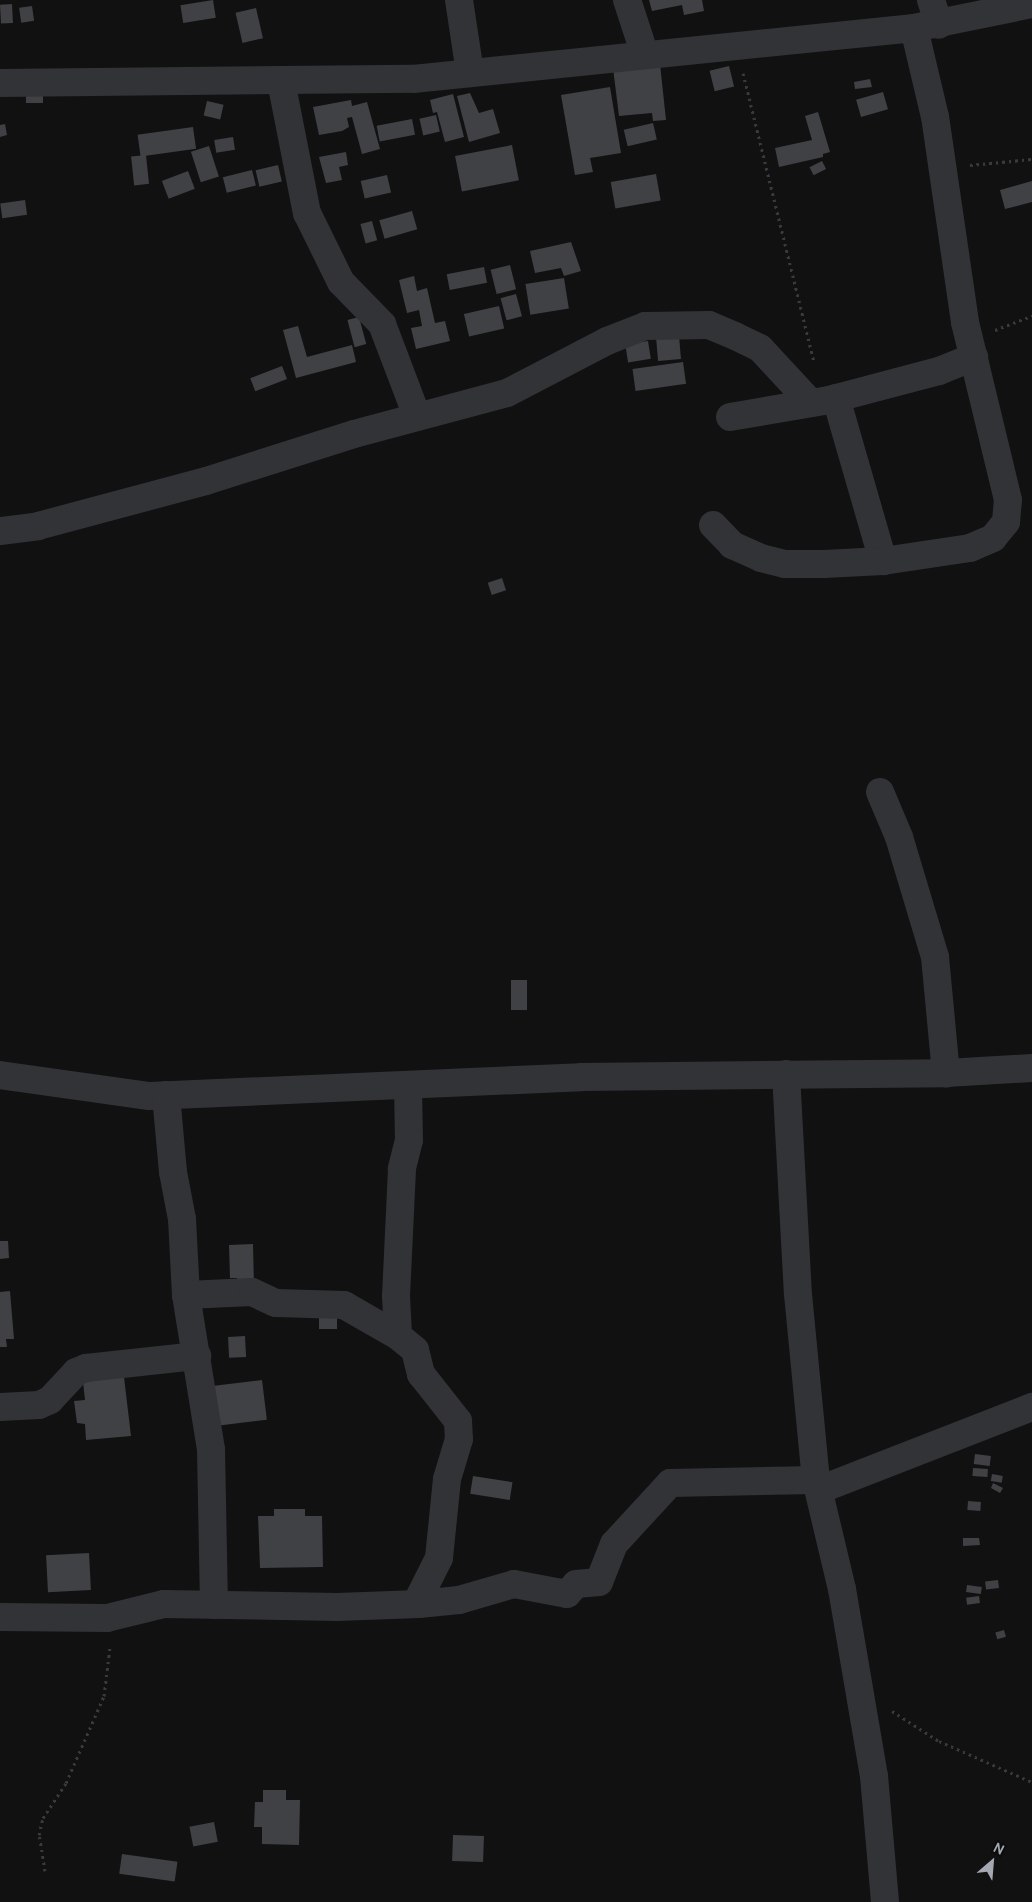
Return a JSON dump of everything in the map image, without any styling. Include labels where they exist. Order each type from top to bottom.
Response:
[{"type":"street","points":[[458,0],[470,73]]},
{"type":"street","points":[[627,0],[645,55]]},
{"type":"street","points":[[0,83],[413,79],[736,46],[1032,4]]},
{"type":"street","points":[[713,525],[732,544],[746,553],[785,564],[883,561],[970,548],[993,538],[1006,522],[1008,500],[972,350],[942,166],[935,117],[928,18]]},
{"type":"street","points":[[281,81],[307,213],[341,282],[382,324],[417,416]]},
{"type":"street","points":[[0,531],[38,526],[206,481],[417,416],[507,393],[626,332],[686,323],[709,325],[760,348],[824,401],[883,561]]},
{"type":"street","points":[[730,417],[824,401],[939,371],[972,350]]},
{"type":"street","points":[[880,792],[899,837],[909,881],[935,958],[946,1073]]},
{"type":"street","points":[[0,1075],[166,1096],[408,1084],[786,1074],[946,1073],[1032,1068]]},
{"type":"street","points":[[786,1074],[798,1294],[818,1485],[837,1564],[874,1776],[885,1902]]},
{"type":"street","points":[[398,1336],[396,1296],[402,1169],[409,1140],[408,1084]]},
{"type":"street","points":[[166,1096],[173,1172],[182,1219],[186,1296],[211,1450],[214,1605]]},
{"type":"street","points":[[186,1296],[252,1292],[276,1303],[344,1305],[398,1336],[415,1350],[421,1374],[458,1421],[460,1439],[448,1479],[439,1558],[416,1604]]},
{"type":"street","points":[[0,1407],[39,1405],[50,1400],[76,1372],[86,1368],[197,1356]]},
{"type":"street","points":[[0,1617],[117,1617],[164,1604],[416,1604],[459,1600],[506,1585],[567,1594],[576,1584],[599,1582],[614,1544],[670,1483],[818,1485],[1032,1407]]},
{"type":"path","points":[[736,46],[824,401]]},
{"type":"path","points":[[942,166],[1032,159]]},
{"type":"path","points":[[972,350],[1032,316]]},
{"type":"path","points":[[45,1871],[39,1835],[43,1818],[66,1783],[104,1696],[117,1617]]},
{"type":"path","points":[[859,1690],[939,1741],[1032,1782]]},
{"type":"building","points":[[213,0],[216,18],[183,23],[180,5]]},
{"type":"building","points":[[649,0],[702,0],[704,11],[684,15],[682,5],[652,11]]},
{"type":"building","points":[[12,4],[13,23],[1,24],[0,5]]},
{"type":"building","points":[[32,6],[34,21],[21,23],[19,8]]},
{"type":"building","points":[[256,8],[263,38],[243,43],[236,13]]},
{"type":"building","points":[[660,64],[666,120],[653,121],[652,113],[619,116],[613,68]]},
{"type":"building","points":[[729,66],[734,86],[715,91],[710,71]]},
{"type":"building","points":[[870,79],[872,87],[855,89],[854,82]]},
{"type":"building","points":[[610,87],[621,153],[590,158],[593,172],[575,175],[561,95]]},
{"type":"building","points":[[26,90],[43,90],[43,103],[26,103]]},
{"type":"building","points":[[883,92],[888,109],[861,117],[856,100]]},
{"type":"building","points":[[470,93],[479,113],[493,109],[500,133],[469,142],[457,96]]},
{"type":"building","points":[[453,94],[464,137],[445,142],[437,112],[433,113],[430,100]]},
{"type":"building","points":[[351,100],[352,106],[367,102],[380,149],[362,154],[352,117],[347,118],[349,127],[342,131],[319,135],[313,107]]},
{"type":"building","points":[[207,101],[224,105],[220,119],[204,116]]},
{"type":"building","points":[[818,112],[830,152],[823,154],[823,157],[779,167],[775,148],[812,140],[805,116]]},
{"type":"building","points":[[436,115],[440,132],[423,135],[419,119]]},
{"type":"building","points":[[412,119],[415,135],[380,142],[377,126]]},
{"type":"building","points":[[653,123],[657,140],[628,146],[624,130]]},
{"type":"building","points":[[5,124],[7,135],[0,137],[0,125]]},
{"type":"building","points":[[193,127],[196,149],[141,157],[138,135]]},
{"type":"building","points":[[233,137],[235,150],[216,153],[214,140]]},
{"type":"building","points":[[512,145],[519,180],[462,191],[455,156]]},
{"type":"building","points":[[209,146],[219,176],[201,182],[191,152]]},
{"type":"building","points":[[346,152],[348,165],[339,167],[342,180],[326,183],[319,157]]},
{"type":"building","points":[[146,155],[149,184],[134,185],[131,157]]},
{"type":"building","points":[[822,161],[826,169],[814,175],[810,167]]},
{"type":"building","points":[[278,165],[282,182],[259,187],[256,170]]},
{"type":"building","points":[[252,170],[256,186],[227,193],[223,177]]},
{"type":"building","points":[[188,171],[195,189],[169,199],[162,181]]},
{"type":"building","points":[[656,174],[661,201],[615,209],[611,182]]},
{"type":"building","points":[[387,175],[391,193],[365,199],[361,181]]},
{"type":"building","points":[[1032,181],[1032,202],[1005,209],[1000,190]]},
{"type":"building","points":[[25,200],[27,215],[2,218],[0,203]]},
{"type":"building","points":[[412,211],[417,229],[385,239],[379,220]]},
{"type":"building","points":[[372,221],[377,240],[366,243],[360,224]]},
{"type":"building","points":[[571,242],[581,271],[564,276],[561,268],[535,273],[530,251]]},
{"type":"building","points":[[510,265],[516,289],[497,294],[491,270]]},
{"type":"building","points":[[484,267],[487,283],[450,290],[447,274]]},
{"type":"building","points":[[414,276],[417,291],[427,288],[435,323],[445,321],[450,341],[416,349],[411,328],[422,326],[419,310],[407,313],[399,280]]},
{"type":"building","points":[[564,278],[569,309],[530,315],[525,284]]},
{"type":"building","points":[[516,294],[522,316],[506,320],[501,298]]},
{"type":"building","points":[[499,306],[504,328],[469,337],[464,314]]},
{"type":"building","points":[[359,317],[366,344],[355,347],[347,320]]},
{"type":"building","points":[[298,326],[307,357],[352,345],[356,362],[296,378],[283,330]]},
{"type":"building","points":[[679,336],[681,359],[658,361],[656,338]]},
{"type":"building","points":[[648,341],[651,359],[628,362],[625,345]]},
{"type":"building","points":[[683,362],[686,384],[636,391],[632,369]]},
{"type":"building","points":[[282,366],[287,379],[255,391],[250,378]]},
{"type":"building","points":[[502,578],[506,590],[492,595],[488,583]]},
{"type":"building","points":[[511,980],[527,980],[527,1010],[511,1010]]},
{"type":"building","points":[[0,1241],[8,1241],[9,1258],[0,1259]]},
{"type":"building","points":[[253,1244],[254,1286],[238,1286],[237,1278],[230,1278],[229,1245]]},
{"type":"building","points":[[10,1291],[14,1339],[6,1339],[7,1347],[0,1347],[0,1292]]},
{"type":"building","points":[[319,1310],[337,1310],[337,1329],[319,1329]]},
{"type":"building","points":[[245,1336],[246,1357],[229,1358],[228,1337]]},
{"type":"building","points":[[124,1377],[131,1436],[86,1440],[85,1424],[77,1423],[74,1401],[85,1400],[83,1382]]},
{"type":"building","points":[[262,1380],[267,1420],[217,1426],[212,1386]]},
{"type":"building","points":[[975,1454],[991,1456],[990,1466],[974,1464]]},
{"type":"building","points":[[973,1468],[988,1469],[987,1477],[972,1476]]},
{"type":"building","points":[[992,1474],[1003,1476],[1002,1483],[991,1481]]},
{"type":"building","points":[[473,1476],[513,1482],[510,1500],[470,1494]]},
{"type":"building","points":[[993,1483],[1003,1488],[1000,1493],[991,1488]]},
{"type":"building","points":[[968,1501],[981,1502],[980,1511],[967,1510]]},
{"type":"building","points":[[274,1509],[305,1509],[305,1516],[322,1516],[323,1567],[260,1568],[258,1516],[274,1516]]},
{"type":"building","points":[[963,1538],[979,1538],[980,1545],[963,1546]]},
{"type":"building","points":[[89,1553],[91,1590],[48,1592],[46,1555]]},
{"type":"building","points":[[998,1580],[999,1588],[986,1590],[985,1582]]},
{"type":"building","points":[[967,1585],[982,1587],[981,1594],[966,1592]]},
{"type":"building","points":[[979,1596],[980,1603],[967,1605],[966,1598]]},
{"type":"building","points":[[1004,1630],[1006,1637],[997,1639],[995,1632]]},
{"type":"building","points":[[263,1790],[286,1790],[286,1800],[300,1800],[299,1845],[262,1844],[262,1827],[254,1827],[255,1802],[263,1802]]},
{"type":"building","points":[[214,1822],[218,1842],[193,1846],[189,1827]]},
{"type":"building","points":[[453,1835],[484,1836],[483,1862],[452,1861]]},
{"type":"building","points":[[122,1854],[177,1862],[175,1882],[119,1874]]}]
